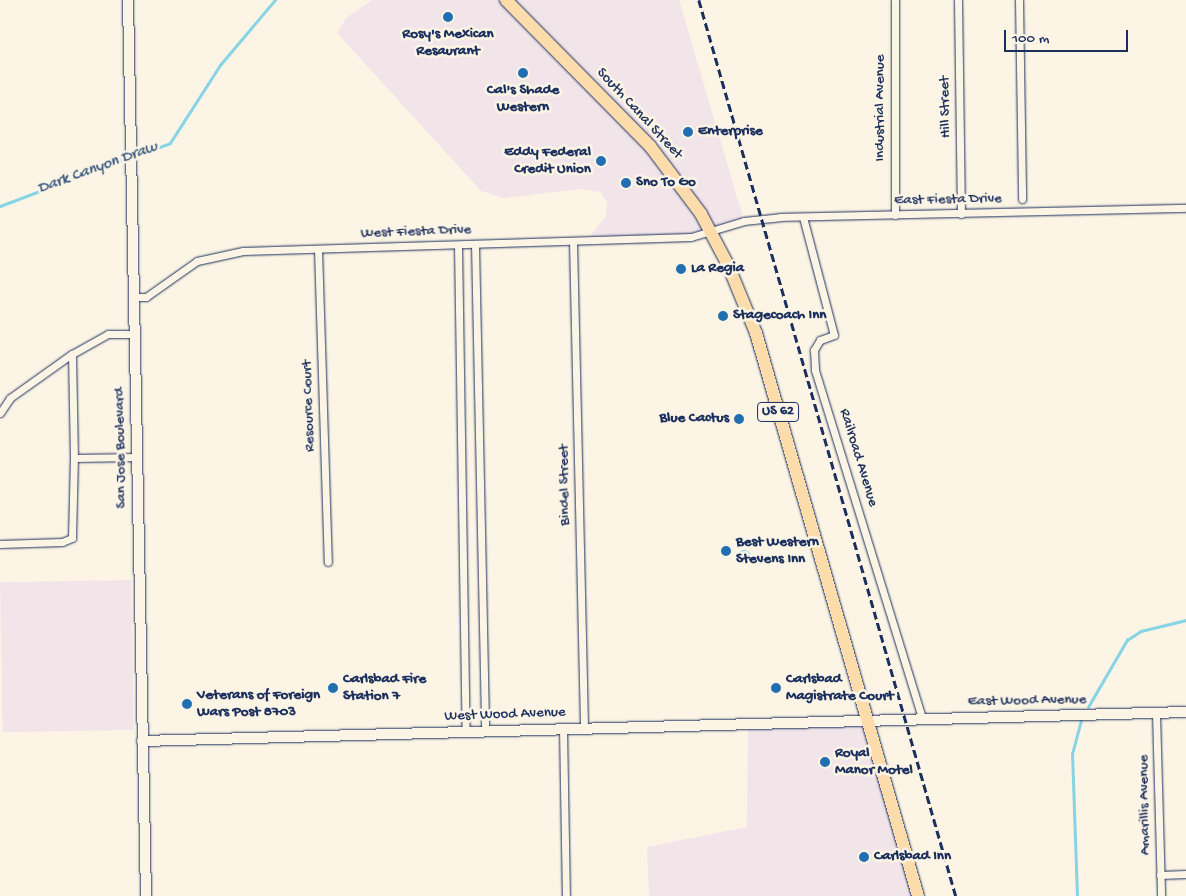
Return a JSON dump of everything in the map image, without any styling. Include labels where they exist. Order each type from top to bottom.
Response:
[{"type":"highway","name":"South Canal Street","points":[[506,0],[650,146],[712,234],[756,333],[918,896]]},
{"type":"street","name":"San Jose Boulevard","points":[[128,0],[146,896]]},
{"type":"street","name":"Industrial Avenue","points":[[895,0],[895,215]]},
{"type":"street","name":"Hill Street","points":[[958,0],[961,214]]},
{"type":"street","points":[[1019,0],[1022,199]]},
{"type":"street","name":"East Fiesta Drive","points":[[712,234],[744,221],[802,217],[1186,208]]},
{"type":"street","name":"Railroad Avenue","points":[[802,217],[834,335],[820,340],[814,350],[815,370],[922,718]]},
{"type":"street","name":"West Fiesta Drive","points":[[133,297],[146,297],[211,255],[318,249],[573,241],[712,234]]},
{"type":"street","name":"Bindel Street","points":[[573,241],[584,728]]},
{"type":"street","points":[[475,244],[485,730]]},
{"type":"street","points":[[458,245],[466,731]]},
{"type":"street","name":"Resource Court","points":[[318,249],[328,562]]},
{"type":"street","points":[[0,413],[10,398],[72,354],[108,334],[134,334]]},
{"type":"street","points":[[0,544],[62,542],[72,538],[74,458],[72,354]]},
{"type":"street","points":[[74,458],[136,457]]},
{"type":"street","name":"East Wood Avenue","points":[[868,719],[1186,712]]},
{"type":"street","name":"Amarillis Avenue","points":[[1156,713],[1161,896]]},
{"type":"street","name":"West Wood Avenue","points":[[142,741],[868,719]]},
{"type":"street","points":[[563,728],[566,896]]},
{"type":"street","points":[[1160,875],[1186,874]]},
{"type":"shaded area","points":[[372,0],[679,0],[744,221],[712,234],[586,241],[606,216],[607,202],[600,192],[581,189],[504,198],[481,191],[337,33],[346,18]]},
{"type":"shaded area","points":[[131,580],[134,730],[3,732],[0,582]]},
{"type":"shaded area","points":[[868,719],[918,896],[649,896],[647,847],[747,827],[748,723]]},
{"type":"water","points":[[741,550],[747,550],[751,557],[747,564],[741,564],[737,560],[737,554]]},
{"type":"waterway","name":"Dark Canyon Draw","points":[[135,156],[170,143],[220,65],[275,0]]},
{"type":"waterway","name":"Dark Canyon Draw","points":[[0,206],[127,158]]},
{"type":"waterway","points":[[1088,707],[1127,640],[1141,631],[1186,620]]},
{"type":"waterway","points":[[1077,896],[1072,754],[1081,721]]},
{"type":"railway","points":[[699,0],[956,896]]},
{"type":"place","name":"Rosy's Mexican Resaurant","points":[[448,17]]},
{"type":"place","name":"Cal's Shade Western","points":[[523,73]]},
{"type":"place","name":"Enterprise","points":[[688,132]]},
{"type":"place","name":"Eddy Federal Credit Union","points":[[601,161]]},
{"type":"place","name":"Sno To Go","points":[[626,183]]},
{"type":"place","name":"La Regia","points":[[681,269]]},
{"type":"place","name":"Stagecoach Inn","points":[[723,316]]},
{"type":"place","name":"Blue Cactus","points":[[739,419]]},
{"type":"place","name":"Best Western Stevens Inn","points":[[726,551]]},
{"type":"place","name":"Carlsbad Fire Station 7","points":[[333,688]]},
{"type":"place","name":"Carlsbad Magistrate Court","points":[[776,688]]},
{"type":"place","name":"Veterans of Foreign Wars Post 8703","points":[[187,704]]},
{"type":"place","name":"Royal Manor Motel","points":[[825,762]]},
{"type":"place","name":"Carlsbad Inn","points":[[864,857]]}]
